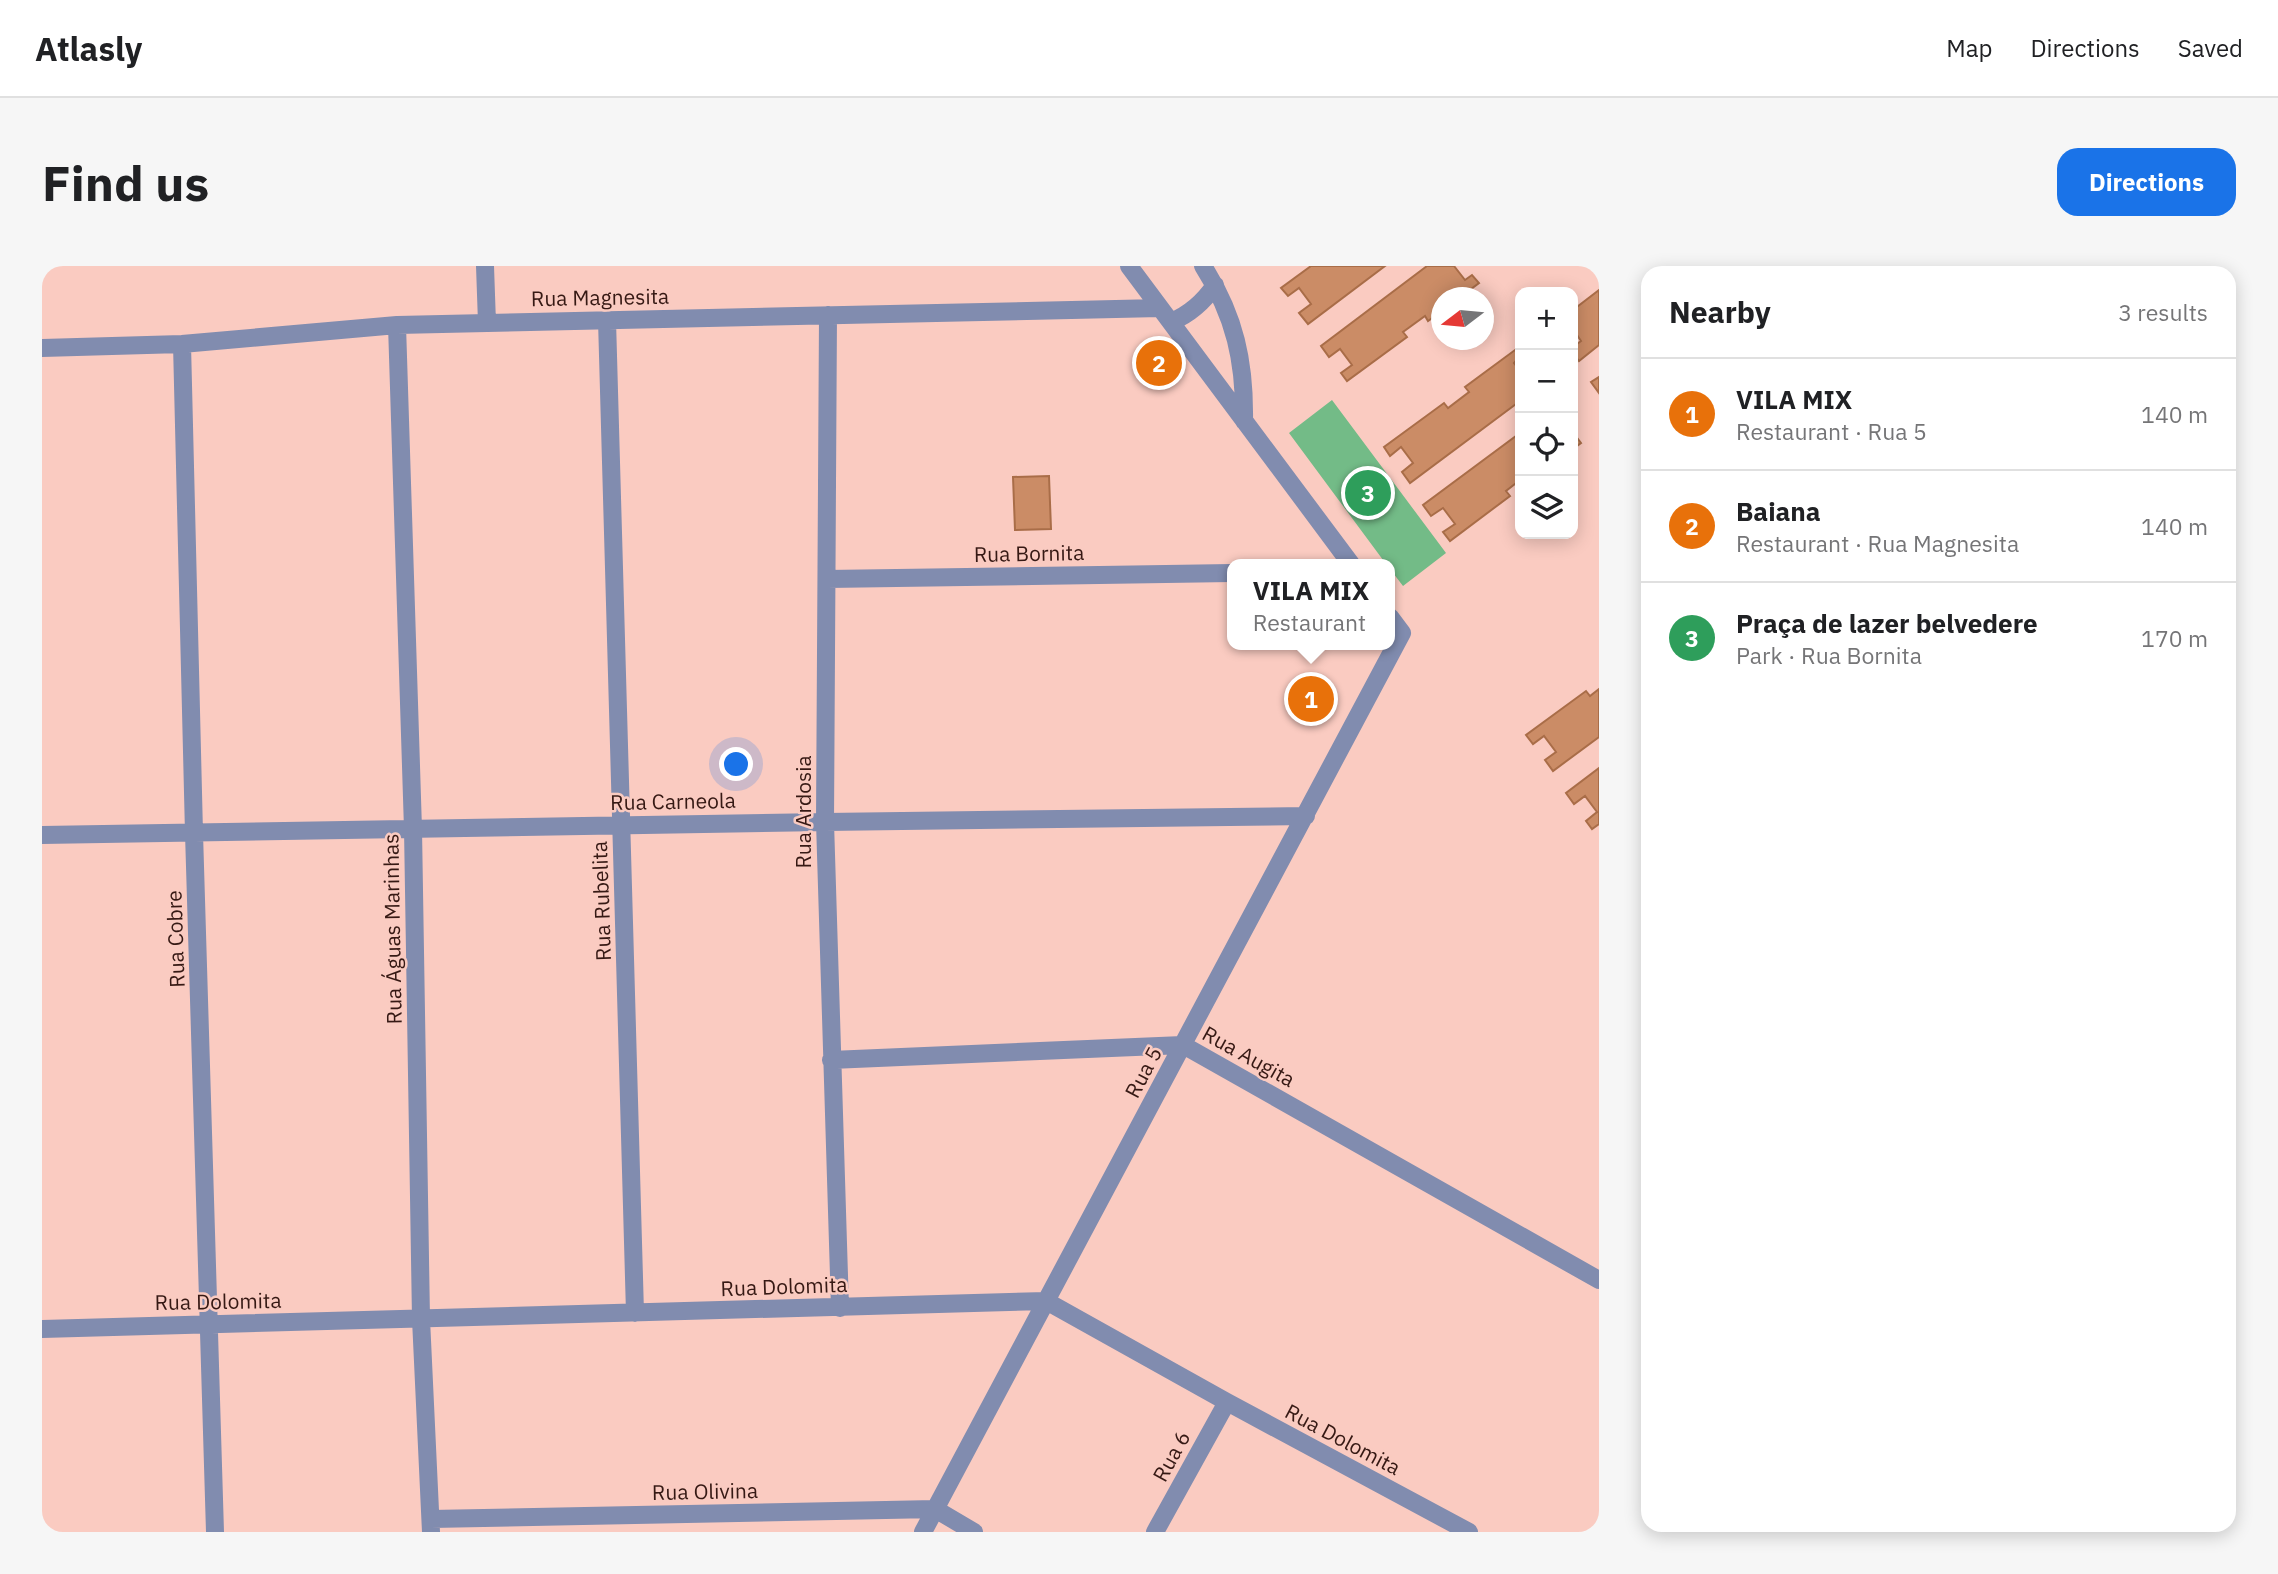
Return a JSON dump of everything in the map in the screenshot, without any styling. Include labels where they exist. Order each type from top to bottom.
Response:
[{"type":"street","points":[[485,266],[487,323]]},
{"type":"street","points":[[1203,266],[1215,285],[1240,349],[1245,384],[1244,421]]},
{"type":"street","points":[[1134,269],[1165,315],[1347,559]]},
{"type":"street","points":[[1165,315],[1194,310],[1215,285]]},
{"type":"street","name":"Rua Magnesita","points":[[42,348],[182,344],[397,326],[487,323],[828,315],[1165,315]]},
{"type":"street","name":"Rua Ardosia","points":[[828,315],[825,821],[840,1308]]},
{"type":"street","name":"Rua Rubelita","points":[[607,320],[635,1313]]},
{"type":"street","name":"Rua Águas Marinhas","points":[[397,326],[413,829],[421,1319],[431,1526]]},
{"type":"street","name":"Rua Cobre","points":[[182,344],[215,1532]]},
{"type":"street","name":"Rua Bornita","points":[[827,579],[1227,573]]},
{"type":"street","name":"Rua 5","points":[[1395,624],[1402,633],[1395,646]]},
{"type":"street","name":"Rua 5","points":[[923,1532],[1393,650]]},
{"type":"street","name":"Rua Carneola","points":[[42,835],[825,821],[1306,816]]},
{"type":"street","name":"Rua Augita","points":[[831,1060],[1183,1045],[1599,1280]]},
{"type":"street","name":"Rua Dolomita","points":[[42,1329],[1046,1301],[1469,1532]]},
{"type":"street","name":"Rua 6","points":[[1155,1532],[1227,1402]]},
{"type":"street","points":[[935,1509],[974,1532]]},
{"type":"street","name":"Rua Olivina","points":[[431,1526],[935,1509]]},
{"type":"green space","points":[[1332,400],[1446,553],[1403,586],[1395,576],[1395,559],[1382,559],[1289,433]]},
{"type":"building","points":[[1311,266],[1385,266],[1308,324],[1299,313],[1311,304],[1299,288],[1288,296],[1281,288]]},
{"type":"building","points":[[1427,266],[1454,266],[1465,280],[1472,275],[1479,283],[1474,287],[1431,287],[1431,319],[1428,321],[1425,316],[1403,332],[1407,337],[1347,381],[1341,373],[1352,365],[1340,349],[1329,357],[1321,346]]},
{"type":"building","points":[[1599,290],[1599,345],[1579,361],[1578,343],[1581,341],[1578,336],[1578,306]]},
{"type":"building","points":[[1515,350],[1515,405],[1410,483],[1402,472],[1413,463],[1401,447],[1390,456],[1384,447],[1444,403],[1448,408],[1469,392],[1465,387]]},
{"type":"building","points":[[1599,377],[1599,393],[1591,382]]},
{"type":"building","points":[[1515,437],[1515,484],[1506,491],[1510,496],[1450,541],[1443,532],[1455,524],[1443,508],[1431,516],[1423,505]]},
{"type":"building","points":[[1049,476],[1051,529],[1015,530],[1013,477]]},
{"type":"building","points":[[1599,689],[1599,737],[1553,771],[1545,760],[1556,752],[1544,736],[1533,744],[1526,735],[1586,691],[1590,696]]},
{"type":"building","points":[[1599,768],[1599,824],[1592,829],[1586,821],[1597,812],[1585,796],[1574,804],[1566,793]]},
{"type":"place","name":"Baiana","points":[[1159,363]]},
{"type":"place","name":"Praça de lazer belvedere","points":[[1368,493]]},
{"type":"place","name":"VILA MIX","points":[[1311,699]]}]
